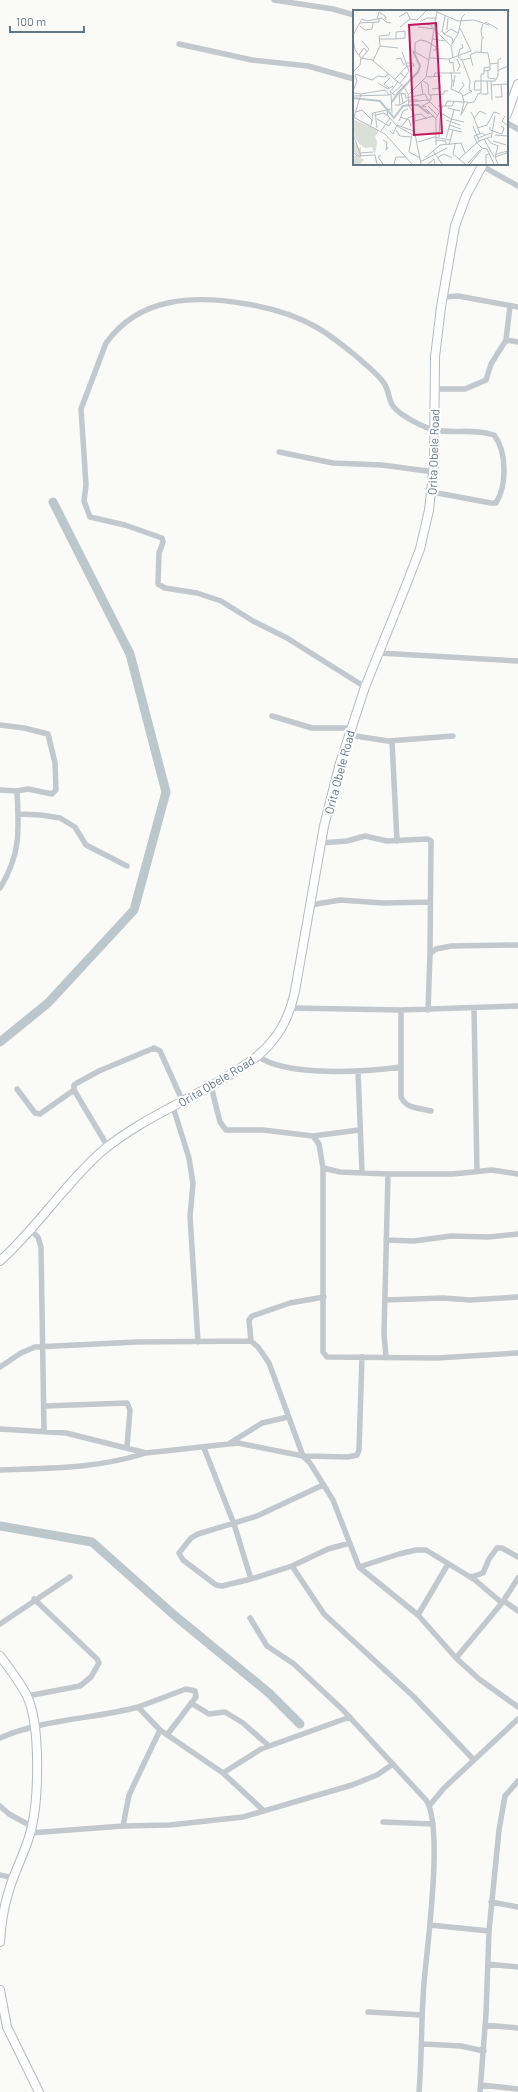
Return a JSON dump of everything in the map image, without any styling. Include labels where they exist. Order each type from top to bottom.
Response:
[{"type":"main road","points":[[508,108],[518,84]]},
{"type":"main road","name":"Orita Obele Road","points":[[0,1260],[30,1230],[63,1191],[108,1147],[173,1107],[211,1086],[258,1056],[274,1039],[291,1008],[322,843],[350,732],[365,687],[420,549],[428,516],[434,472],[437,338],[443,297],[455,226],[461,208],[482,165]]},
{"type":"main road","points":[[0,1656],[27,1696],[35,1726],[36,1778],[31,1829],[13,1878],[3,1914],[0,1942]]},
{"type":"main road","points":[[0,1990],[2,2019],[38,2092]]},
{"type":"street","points":[[274,0],[333,9],[353,15]]},
{"type":"street","points":[[179,44],[252,60],[308,66],[353,78]]},
{"type":"street","points":[[508,124],[518,129]]},
{"type":"street","points":[[482,165],[518,186]]},
{"type":"street","points":[[443,297],[458,296],[518,307]]},
{"type":"street","points":[[365,687],[287,638],[253,621],[221,601],[197,594],[165,588],[158,584],[158,553],[163,542],[162,538],[125,525],[90,517],[84,498],[86,485],[80,418],[82,405],[106,343],[120,328],[135,316],[167,303],[198,298],[218,299],[259,306],[289,315],[316,326],[364,363],[384,383],[394,408],[413,421],[435,430],[480,431],[494,435],[503,451],[504,474],[497,501],[494,504],[432,492]]},
{"type":"street","points":[[435,389],[465,389],[486,380],[491,364],[506,340],[510,306]]},
{"type":"street","points":[[506,340],[518,342]]},
{"type":"street","points":[[279,452],[333,463],[382,466],[434,472]]},
{"type":"street","points":[[379,653],[518,661]]},
{"type":"street","points":[[272,716],[312,728],[350,732],[377,740],[392,741],[453,736]]},
{"type":"street","points":[[0,725],[46,732],[50,737],[55,763],[55,792],[52,794],[28,789],[17,791],[0,790]]},
{"type":"street","points":[[392,741],[397,841]]},
{"type":"street","points":[[0,888],[16,852],[19,837],[17,791]]},
{"type":"street","points":[[18,814],[41,814],[60,818],[75,827],[86,845],[127,866]]},
{"type":"street","points":[[322,843],[347,841],[365,836],[382,841],[427,839],[431,841],[428,1010]]},
{"type":"street","points":[[311,905],[336,900],[383,903],[430,902]]},
{"type":"street","points":[[430,954],[436,949],[451,946],[518,945]]},
{"type":"street","points":[[291,1008],[428,1010],[518,1006]]},
{"type":"street","points":[[474,1008],[477,1172]]},
{"type":"street","points":[[401,1010],[401,1097],[403,1102],[408,1105],[431,1111]]},
{"type":"street","points":[[17,1088],[35,1113],[40,1114],[74,1090],[77,1083],[99,1071],[154,1048],[160,1051],[183,1102]]},
{"type":"street","points":[[258,1056],[273,1064],[325,1072],[400,1067]]},
{"type":"street","points":[[358,1071],[359,1130],[362,1172]]},
{"type":"street","points":[[211,1086],[220,1122],[226,1130],[263,1130],[313,1136],[359,1130]]},
{"type":"street","points":[[74,1090],[108,1147]]},
{"type":"street","points":[[173,1107],[189,1158],[193,1184],[190,1216],[198,1342]]},
{"type":"street","points":[[313,1136],[319,1144],[323,1168],[323,1352],[325,1355],[330,1358],[437,1358],[518,1353]]},
{"type":"street","points":[[323,1168],[340,1172],[388,1174],[477,1172],[492,1170],[518,1174]]},
{"type":"street","points":[[386,1357],[385,1300],[388,1174]]},
{"type":"street","points":[[30,1230],[38,1237],[41,1247],[42,1348],[45,1406],[44,1431]]},
{"type":"street","points":[[386,1240],[414,1241],[451,1236],[489,1237],[518,1234]]},
{"type":"street","points":[[324,1297],[299,1300],[252,1316],[249,1320],[251,1340],[258,1347],[268,1364],[285,1405],[303,1456],[310,1463],[338,1511],[359,1567],[418,1615],[456,1658],[479,1680],[518,1707]]},
{"type":"street","points":[[385,1300],[428,1300],[443,1298],[470,1300],[518,1297]]},
{"type":"street","points":[[0,1367],[29,1349],[102,1343],[251,1340]]},
{"type":"street","points":[[0,1470],[100,1465],[146,1453],[204,1448],[230,1444],[247,1445],[303,1456],[348,1457],[357,1455],[360,1430],[362,1357]]},
{"type":"street","points":[[45,1406],[127,1403],[130,1410],[127,1447]]},
{"type":"street","points":[[230,1444],[262,1423],[288,1417]]},
{"type":"street","points":[[0,1429],[73,1434],[146,1453]]},
{"type":"street","points":[[204,1448],[234,1524],[252,1579]]},
{"type":"street","points":[[322,1485],[257,1516],[198,1534],[181,1548],[179,1553],[180,1557],[216,1585],[222,1586],[252,1579],[292,1566],[328,1548],[350,1543]]},
{"type":"street","points":[[470,1577],[483,1573],[489,1559],[497,1548],[502,1548],[518,1557]]},
{"type":"street","points":[[359,1567],[399,1554],[421,1550],[431,1553],[470,1577],[503,1602],[518,1611]]},
{"type":"street","points":[[418,1615],[448,1564]]},
{"type":"street","points":[[292,1566],[324,1614],[403,1686],[474,1760]]},
{"type":"street","points":[[0,1624],[70,1577]]},
{"type":"street","points":[[456,1658],[503,1602],[518,1578]]},
{"type":"street","points":[[27,1696],[80,1686],[91,1677],[99,1664],[97,1659],[34,1600]]},
{"type":"street","points":[[250,1618],[266,1646],[294,1664],[350,1717],[430,1805],[433,1824],[430,1925],[422,2015],[423,2044],[419,2092]]},
{"type":"street","points":[[0,1738],[35,1726],[104,1715],[138,1707],[189,1688],[195,1691],[196,1694],[191,1703],[167,1735]]},
{"type":"street","points":[[191,1703],[207,1713],[226,1712],[243,1722],[269,1746]]},
{"type":"street","points":[[138,1707],[160,1730],[223,1773],[264,1811]]},
{"type":"street","points":[[223,1773],[246,1757],[269,1746],[350,1717]]},
{"type":"street","points":[[430,1805],[444,1788],[518,1719]]},
{"type":"street","points":[[123,1826],[129,1796],[160,1730]]},
{"type":"street","points":[[0,1806],[8,1814],[31,1829],[170,1825],[243,1817],[352,1786],[377,1775],[393,1764]]},
{"type":"street","points":[[480,2092],[484,2051],[488,1931],[503,1802],[508,1791],[518,1781]]},
{"type":"street","points":[[383,1822],[433,1824]]},
{"type":"street","points":[[0,1875],[13,1878]]},
{"type":"street","points":[[491,1902],[518,1907]]},
{"type":"street","points":[[430,1925],[488,1931]]},
{"type":"street","points":[[488,1964],[518,1967]]},
{"type":"street","points":[[368,2012],[422,2015]]},
{"type":"street","points":[[485,2025],[518,2028]]},
{"type":"street","points":[[423,2044],[461,2046],[484,2051]]},
{"type":"street","points":[[481,2085],[518,2089]]},
{"type":"waterway","points":[[0,1042],[48,1003],[134,910],[166,792],[130,654],[53,502]]},
{"type":"waterway","points":[[0,1526],[92,1542],[174,1615],[269,1693],[300,1724]]}]
